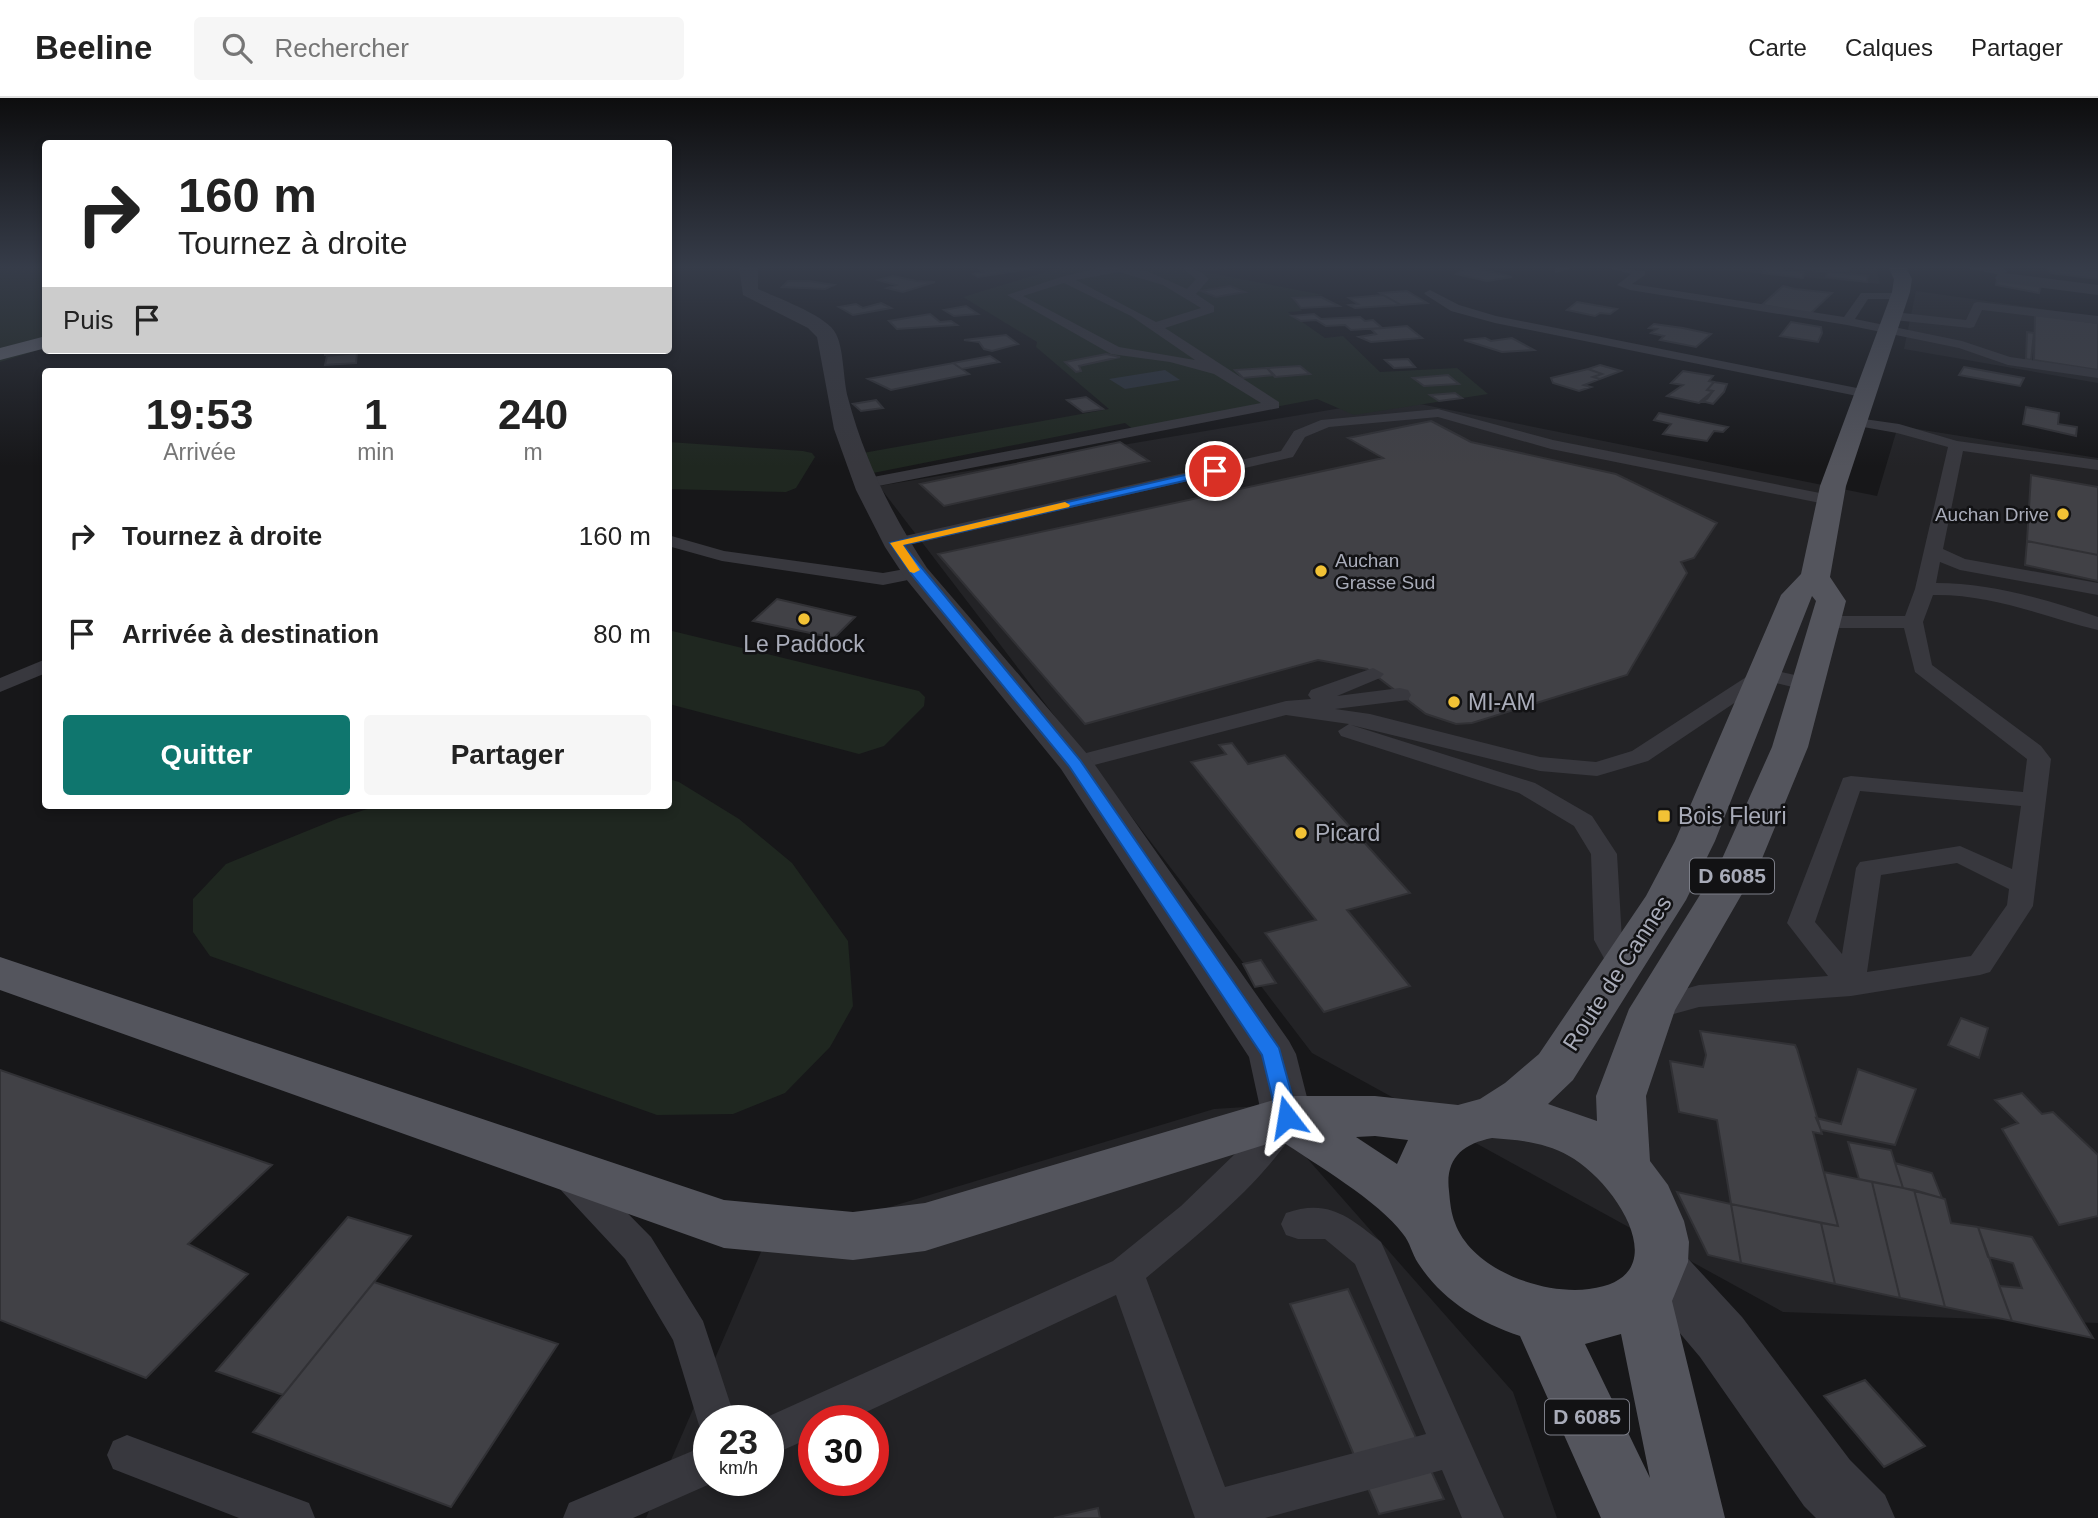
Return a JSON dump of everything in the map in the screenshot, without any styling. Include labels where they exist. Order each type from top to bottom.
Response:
[{"type":"highway","points":[[0,344],[41,333]]},
{"type":"highway","points":[[0,354],[42,343]]},
{"type":"main road","name":"Route de Cannes","points":[[1474,1121],[1523,1097],[1556,1067],[1665,901],[1695,841],[1796,595],[1815,577],[1830,500],[1888,333]]},
{"type":"main road","name":"Route de Cannes","points":[[1624,1169],[1621,1096],[1652,1009],[1741,861],[1790,747],[1831,601],[1815,577]]},
{"type":"main road","points":[[0,973],[724,1224],[853,1236],[925,1227],[1287,1117],[1375,1116],[1541,1121],[1591,1142],[1624,1169],[1650,1202],[1661,1238],[1651,1283],[1594,1319],[1541,1316],[1500,1301],[1461,1274],[1436,1244],[1426,1220],[1419,1172],[1432,1145],[1474,1121]]},
{"type":"main road","points":[[1287,1117],[1390,1188],[1426,1220]]},
{"type":"main road","name":"D 6085","points":[[1651,1283],[1692,1518]]},
{"type":"main road","name":"D 6085","points":[[1541,1316],[1570,1383],[1620,1481],[1634,1518]]},
{"type":"street","points":[[825,333],[830,374],[856,459],[896,543],[916,573],[1075,763],[1272,1054],[1287,1117]]},
{"type":"street","points":[[1651,1283],[1721,1337],[1828,1483],[1862,1518]]},
{"type":"lane","points":[[1083,333],[1116,351],[1171,358],[1219,371]]},
{"type":"lane","points":[[868,483],[1274,405],[1163,333]]},
{"type":"lane","points":[[1565,333],[1867,394]]},
{"type":"lane","points":[[1925,333],[2008,361],[2098,374]]},
{"type":"lane","points":[[1962,345],[1966,333]]},
{"type":"lane","points":[[896,543],[1287,454],[1299,434],[1326,423],[1438,413],[1551,444],[1830,500]]},
{"type":"lane","points":[[1857,422],[1899,429],[1956,445],[2098,465]]},
{"type":"lane","points":[[1652,1009],[1699,996],[1851,985],[1980,965],[2020,906],[2039,758],[1922,668],[1913,622],[1925,589],[1931,551],[1956,445]]},
{"type":"lane","points":[[672,541],[722,556],[883,579],[916,573]]},
{"type":"lane","points":[[1931,551],[2098,624]]},
{"type":"lane","points":[[1960,564],[2098,589]]},
{"type":"lane","points":[[1925,589],[1952,587],[2098,616]]},
{"type":"lane","points":[[1826,622],[1913,622]]},
{"type":"lane","points":[[0,686],[42,667]]},
{"type":"lane","points":[[1075,763],[1286,708],[1373,674]]},
{"type":"lane","points":[[1286,708],[1370,721],[1540,764],[1597,769],[1640,756],[1764,674],[1809,685]]},
{"type":"lane","points":[[1286,708],[1400,695]]},
{"type":"lane","points":[[1286,708],[1527,788],[1583,821],[1604,854],[1608,940],[1622,966]]},
{"type":"lane","points":[[1851,985],[1801,923],[1851,783],[2033,800]]},
{"type":"lane","points":[[1851,985],[1869,868],[1960,854],[2022,885]]},
{"type":"lane","points":[[784,1430],[1126,1273],[1166,1242],[1202,1208],[1249,1162],[1287,1117]]},
{"type":"lane","points":[[562,1169],[638,1248],[690,1334],[711,1405]]},
{"type":"lane","points":[[1298,1224],[1332,1224],[1368,1253],[1483,1518]]},
{"type":"lane","points":[[1126,1273],[1214,1515],[1452,1447]]},
{"type":"lane","points":[[127,1455],[294,1518]]},
{"type":"lane","points":[[584,1518],[693,1471]]},
{"type":"shaded area","points":[[0,333],[42,333],[42,349],[0,362]]},
{"type":"shaded area","points":[[1023,333],[1318,333],[1325,338],[1343,336],[1380,372],[1457,368],[1488,394],[1354,415],[1317,399],[1138,433],[1125,423],[873,473],[863,453],[1109,409],[1036,347],[1037,342]]},
{"type":"shaded area","points":[[1907,333],[2098,333],[2098,383],[1904,349]]},
{"type":"shaded area","points":[[1165,370],[1180,380],[1125,389],[1109,379]]},
{"type":"shaded area","points":[[1395,399],[1877,496],[1898,426],[2098,458],[2098,1323],[1783,1312],[1312,1053],[879,486]]},
{"type":"shaded area","points":[[672,442],[812,453],[815,457],[796,488],[786,492],[672,489]]},
{"type":"shaded area","points":[[672,631],[919,691],[925,697],[924,706],[884,746],[859,754],[672,705]]},
{"type":"shaded area","points":[[672,780],[679,782],[739,819],[792,863],[848,941],[853,1006],[830,1047],[785,1093],[733,1114],[657,1115],[210,956],[193,932],[193,899],[226,864],[367,809],[672,809]]},
{"type":"shaded area","points":[[1261,1106],[1513,1392],[1557,1518],[646,1518],[693,1409],[693,1496],[784,1496],[784,1405],[695,1405],[764,1245],[1214,1109]]},
{"type":"building","points":[[1416,333],[1422,338],[1371,342],[1359,337]]},
{"type":"building","points":[[1652,333],[1711,334],[1696,347],[1660,340],[1664,336]]},
{"type":"building","points":[[1782,333],[1822,333],[1818,342],[1780,336]]},
{"type":"building","points":[[2027,333],[2034,333],[2031,360],[2026,359]]},
{"type":"building","points":[[2035,333],[2098,333],[2098,370],[2034,360]]},
{"type":"building","points":[[1006,335],[1018,344],[992,351],[984,349],[979,342],[964,340]]},
{"type":"building","points":[[1485,338],[1491,341],[1512,338],[1534,350],[1502,352],[1464,340]]},
{"type":"building","points":[[357,354],[356,363],[325,365],[327,356]]},
{"type":"building","points":[[1106,354],[1120,357],[1079,366],[1081,371],[1076,372],[1065,362]]},
{"type":"building","points":[[990,356],[999,362],[962,369],[953,363]]},
{"type":"building","points":[[1408,359],[1415,367],[1394,368],[1385,360]]},
{"type":"building","points":[[953,363],[969,374],[891,390],[868,379]]},
{"type":"building","points":[[1600,365],[1621,371],[1600,379],[1593,377],[1602,374],[1588,369]]},
{"type":"building","points":[[1300,366],[1310,374],[1275,377],[1267,368]]},
{"type":"building","points":[[1964,367],[2024,378],[2020,386],[1959,375]]},
{"type":"building","points":[[1267,368],[1274,375],[1243,378],[1235,370]]},
{"type":"building","points":[[1588,369],[1602,374],[1593,377],[1600,379],[1584,385],[1591,387],[1579,391],[1553,383],[1551,378]]},
{"type":"building","points":[[1683,371],[1713,376],[1709,381],[1714,382],[1707,390],[1713,391],[1707,399],[1699,403],[1667,396],[1683,385],[1671,383]]},
{"type":"building","points":[[1448,375],[1459,384],[1424,386],[1413,378]]},
{"type":"building","points":[[1714,382],[1727,384],[1724,392],[1713,404],[1701,401],[1713,391],[1707,390]]},
{"type":"building","points":[[1455,393],[1462,398],[1439,401],[1430,395]]},
{"type":"building","points":[[1086,397],[1103,409],[1083,412],[1067,400]]},
{"type":"building","points":[[876,400],[883,408],[861,411],[853,404]]},
{"type":"building","points":[[2026,407],[2059,413],[2058,424],[2077,427],[2076,436],[2023,424]]},
{"type":"building","points":[[1659,413],[1728,427],[1723,432],[1714,431],[1707,441],[1663,434],[1671,424],[1654,420]]},
{"type":"building","name":"Auchan Grasse Sud","points":[[1431,421],[1471,442],[1616,474],[1717,523],[1694,558],[1681,562],[1687,573],[1627,675],[1472,723],[1456,724],[1426,714],[1367,669],[1318,660],[1085,724],[938,554],[1383,458],[1348,438]]},
{"type":"building","points":[[1120,442],[1149,461],[944,506],[920,484]]},
{"type":"building","name":"Auchan Drive","points":[[2031,475],[2098,487],[2098,555],[2027,541]]},
{"type":"building","points":[[2027,541],[2098,555],[2098,581],[2025,565]]},
{"type":"building","name":"Le Paddock","points":[[777,599],[855,617],[834,638],[753,621]]},
{"type":"building","name":"Picard","points":[[1232,743],[1248,764],[1285,755],[1410,893],[1347,910],[1410,986],[1324,1012],[1265,933],[1316,920],[1191,762],[1226,754],[1219,745]]},
{"type":"building","points":[[1261,960],[1276,983],[1255,987],[1243,964]]},
{"type":"building","points":[[1961,1018],[1988,1028],[1979,1058],[1948,1045]]},
{"type":"building","points":[[1700,1031],[1795,1045],[1822,1134],[1813,1132],[1838,1226],[1731,1204],[1717,1120],[1679,1112],[1670,1061],[1703,1067],[1706,1055]]},
{"type":"building","points":[[1858,1069],[1916,1089],[1895,1145],[1821,1130],[1816,1118],[1841,1124]]},
{"type":"building","points":[[0,1070],[272,1165],[188,1244],[248,1274],[146,1378],[0,1320]]},
{"type":"building","points":[[2022,1093],[2042,1114],[2053,1112],[2098,1155],[2098,1216],[2059,1225],[2002,1129],[2018,1123],[1995,1100]]},
{"type":"building","points":[[1848,1142],[1891,1150],[1903,1188],[1859,1179]]},
{"type":"building","points":[[1895,1163],[1932,1173],[1942,1198],[1903,1188]]},
{"type":"building","points":[[1824,1172],[1872,1182],[1900,1298],[1835,1284],[1821,1223],[1838,1226]]},
{"type":"building","points":[[1872,1182],[1914,1190],[1945,1307],[1900,1298]]},
{"type":"building","points":[[1914,1190],[1945,1199],[1951,1223],[1978,1227],[2012,1321],[1945,1307]]},
{"type":"building","points":[[1677,1192],[1731,1204],[1741,1263],[1708,1255]]},
{"type":"building","points":[[1731,1204],[1821,1223],[1835,1284],[1741,1263]]},
{"type":"building","points":[[348,1217],[411,1236],[283,1395],[216,1371]]},
{"type":"building","points":[[1978,1227],[2032,1237],[2093,1338],[2012,1321],[1999,1286],[2022,1288],[2013,1263],[1988,1257]]},
{"type":"building","points":[[374,1282],[558,1344],[451,1507],[253,1432]]},
{"type":"building","points":[[1348,1289],[1444,1499],[1379,1514],[1290,1304]]},
{"type":"building","points":[[1865,1380],[1925,1446],[1884,1467],[1824,1396]]},
{"type":"building","points":[[1098,1508],[1100,1518],[1054,1518]]},
{"type":"slow traffic","points":[[914,570],[896,543],[1065,505]]},
{"type":"place","name":"Auchan Drive","points":[[2063,514]]},
{"type":"place","name":"Auchan Grasse Sud","points":[[1321,571]]},
{"type":"place","name":"Le Paddock","points":[[804,619]]},
{"type":"place","name":"MI-AM","points":[[1454,702]]},
{"type":"place","name":"Bois Fleuri","points":[[1664,816]]},
{"type":"place","name":"Picard","points":[[1301,833]]},
{"type":"route","points":[[1215,471],[896,543],[916,573],[1075,763],[1272,1054],[1287,1117]]}]
